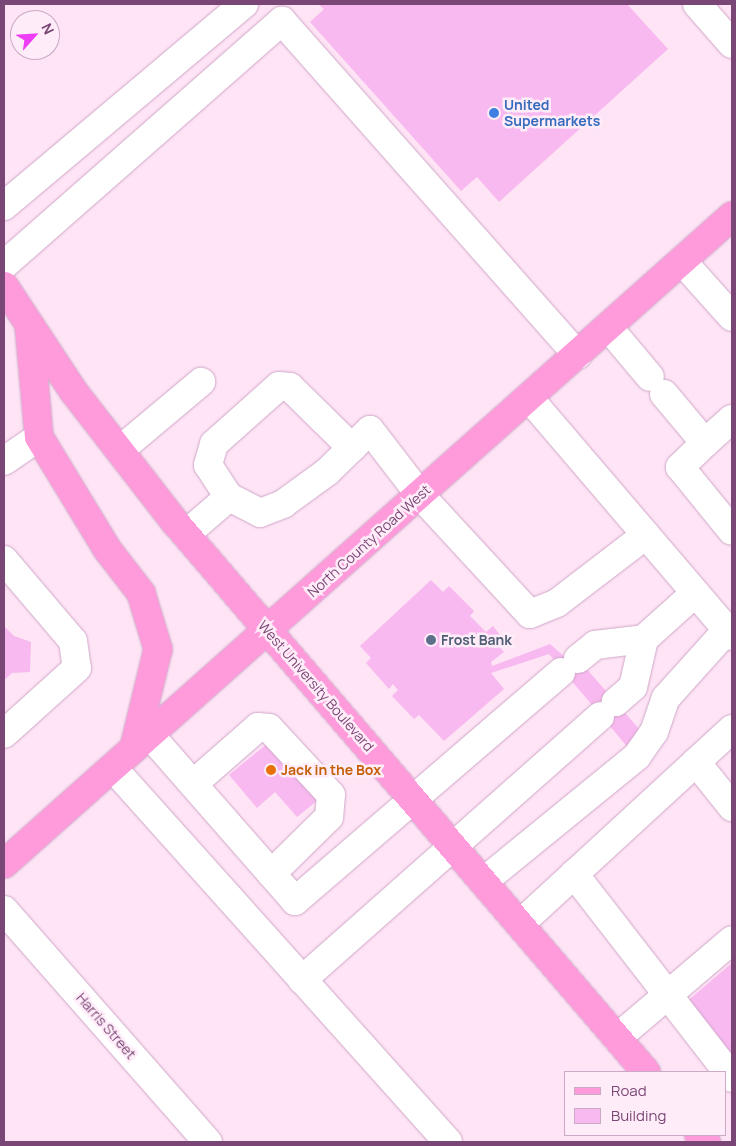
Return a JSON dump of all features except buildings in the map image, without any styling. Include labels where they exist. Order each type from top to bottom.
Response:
[{"type":"main road","name":"North County Road West","points":[[4,864],[732,216]]},
{"type":"main road","name":"West University Boulevard","points":[[4,286],[74,392],[186,534],[645,1071]]},
{"type":"main road","points":[[29,324],[39,437],[107,548],[141,593],[158,649],[141,741]]},
{"type":"street","points":[[4,206],[244,4]]},
{"type":"street","points":[[697,4],[732,44]]},
{"type":"street","points":[[4,265],[282,21],[577,355]]},
{"type":"street","points":[[682,261],[732,318]]},
{"type":"street","points":[[608,328],[705,443]]},
{"type":"street","points":[[120,450],[201,382]]},
{"type":"street","points":[[352,448],[290,387],[279,386],[214,444],[208,465],[229,497],[260,513],[283,504],[352,448],[370,430],[420,495],[530,614],[557,603],[646,536]]},
{"type":"street","points":[[484,881],[637,756],[654,732],[666,698],[729,633],[528,398]]},
{"type":"street","points":[[732,419],[680,467],[732,531]]},
{"type":"street","points":[[4,461],[39,437]]},
{"type":"street","points":[[186,534],[229,497]]},
{"type":"street","points":[[4,560],[73,641],[77,668],[4,734]]},
{"type":"street","points":[[302,980],[455,847],[633,687],[644,639],[695,593]]},
{"type":"street","points":[[141,741],[193,784],[295,901],[595,645],[644,639]]},
{"type":"street","points":[[193,784],[258,727],[270,728],[331,795],[329,817],[271,874]]},
{"type":"street","points":[[520,924],[732,729]]},
{"type":"street","points":[[696,762],[732,807]]},
{"type":"street","points":[[113,768],[448,1142]]},
{"type":"street","points":[[574,874],[732,1078]]},
{"type":"street","name":"Harris Street","points":[[4,910],[208,1142]]},
{"type":"street","points":[[617,1038],[732,940]]},
{"type":"place","name":"United Supermarkets","points":[[494,113]]},
{"type":"place","name":"Frost Bank","points":[[431,640]]},
{"type":"place","name":"Jack in the Box","points":[[271,770]]}]
